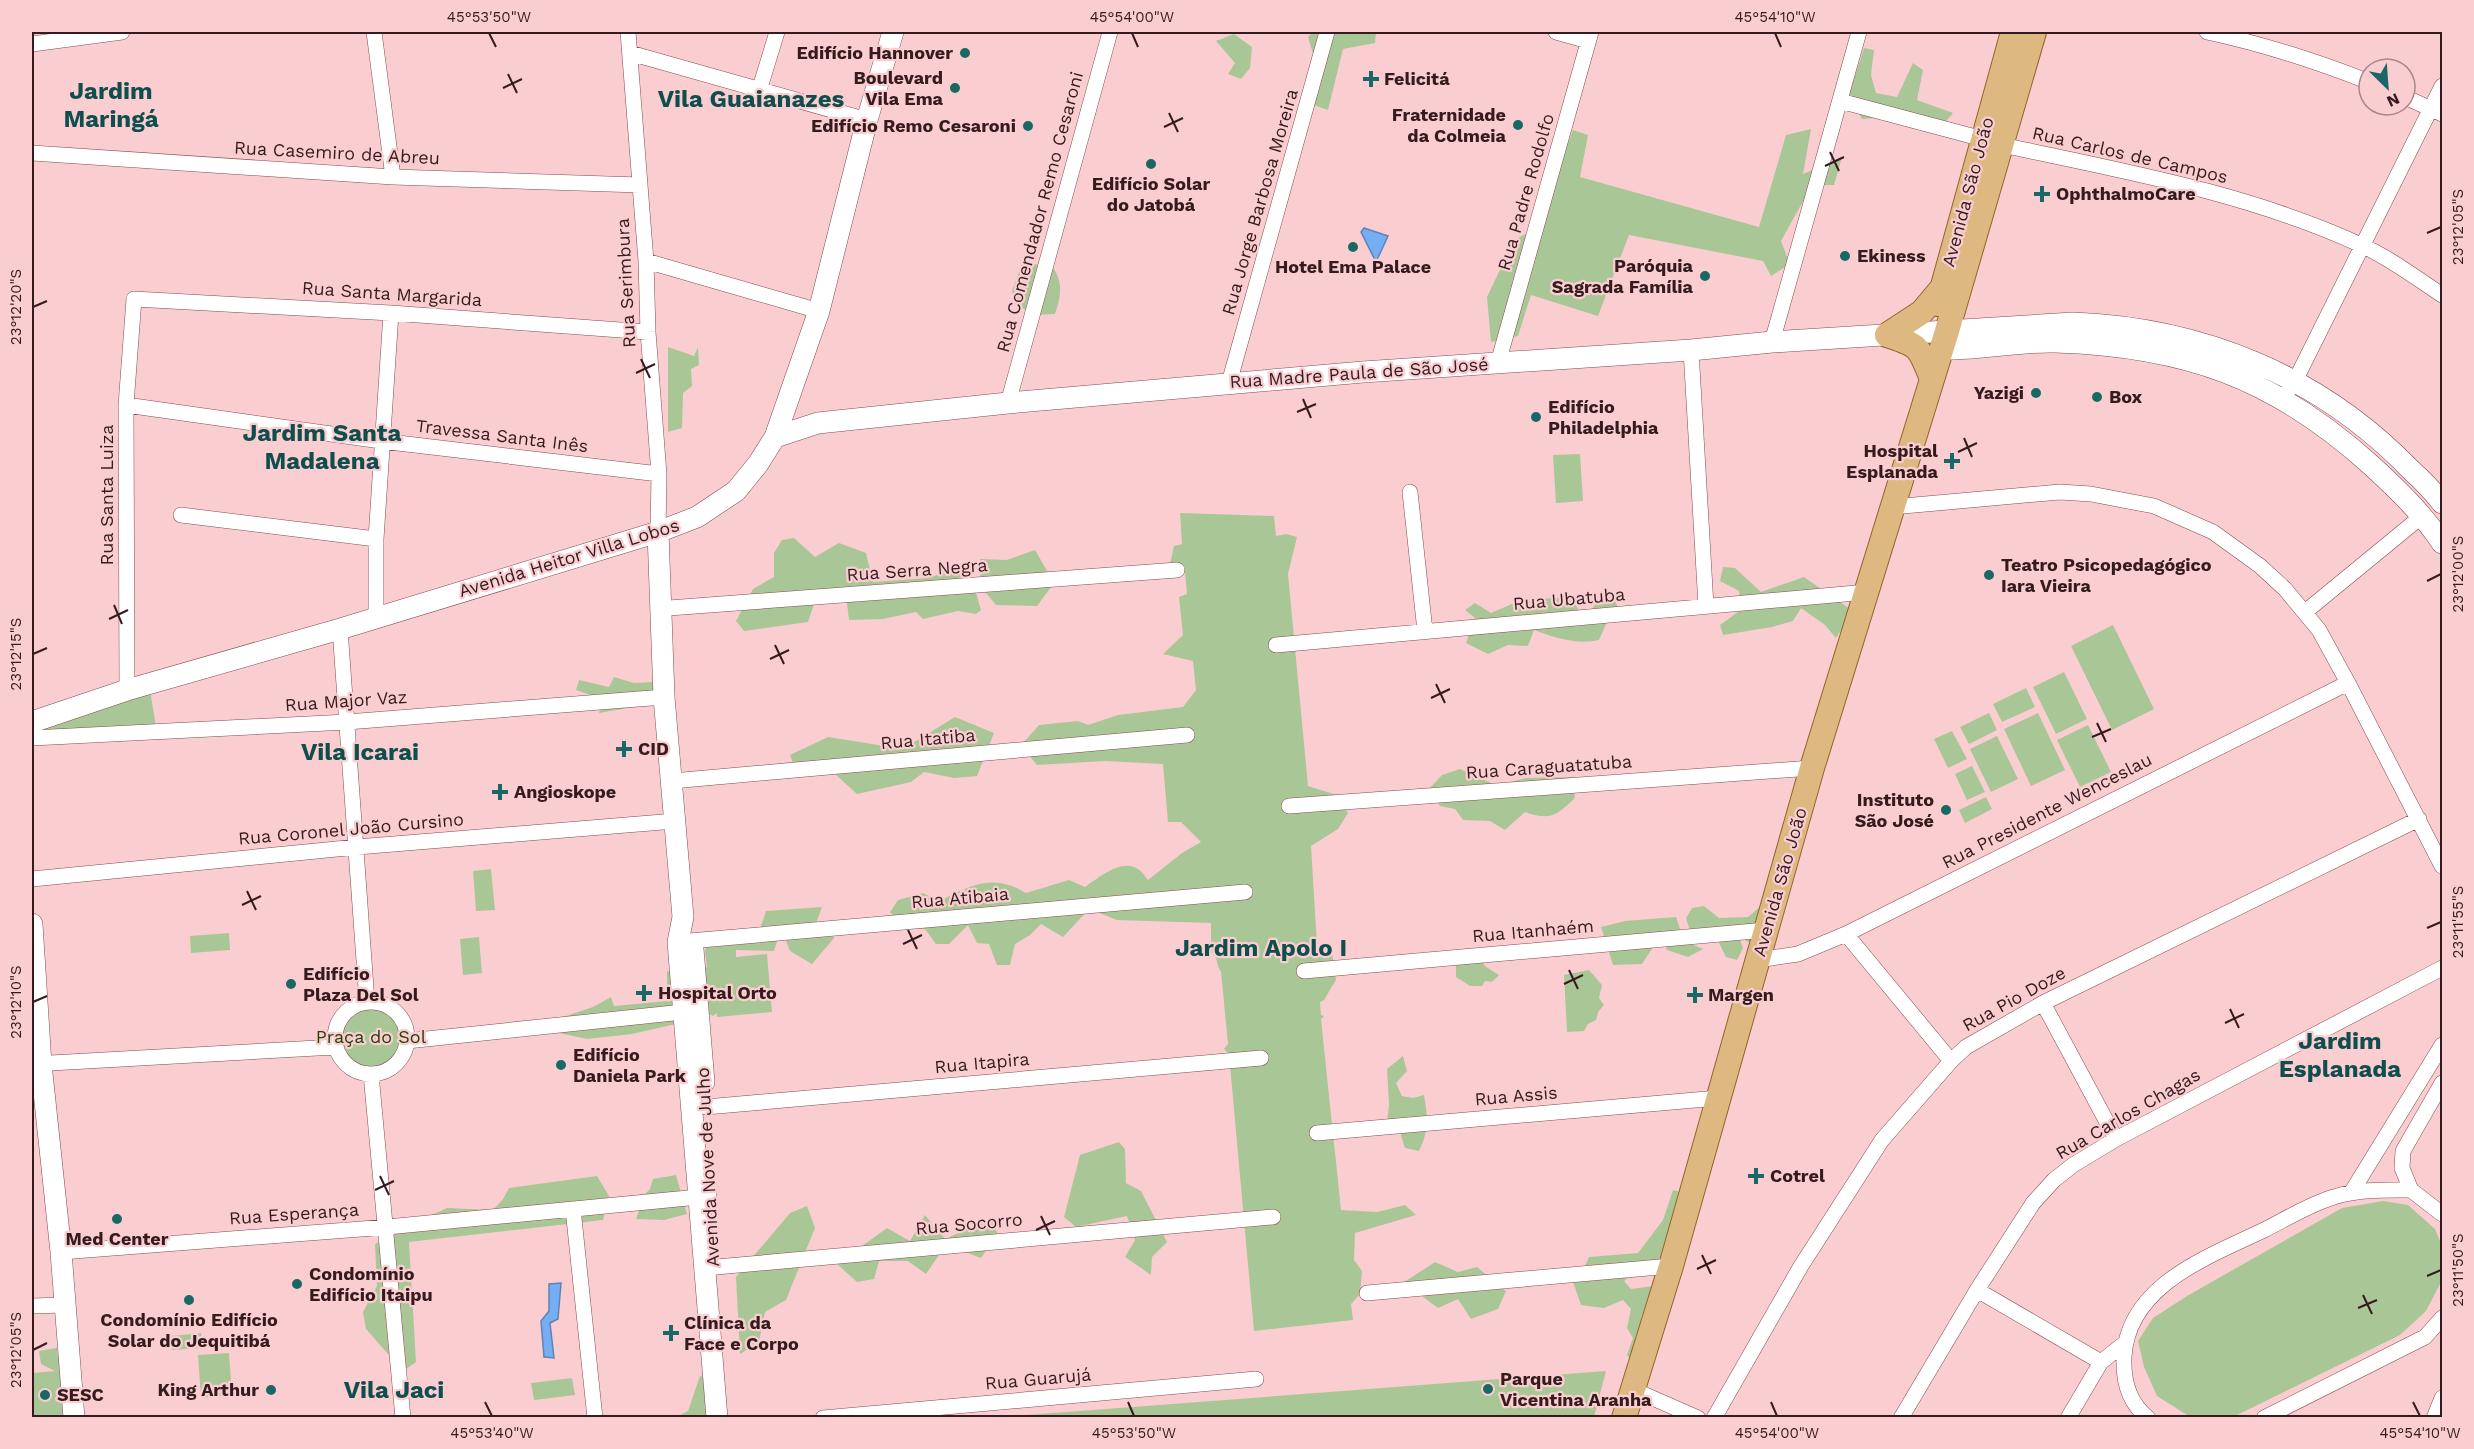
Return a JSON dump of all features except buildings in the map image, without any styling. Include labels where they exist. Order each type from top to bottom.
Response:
[{"type":"main road","name":"Avenida Heitor Villa Lobos","points":[[32,722],[127,690],[340,629],[658,532],[697,517],[736,491],[758,464],[775,437],[819,311],[867,120],[893,32]]},
{"type":"main road","name":"Avenida São João","points":[[1939,337],[1992,142],[2013,32]]},
{"type":"main road","name":"Avenida São João","points":[[1624,1418],[1671,1266],[1812,768],[1932,379],[1939,337],[1943,287],[1992,142],[2034,32]]},
{"type":"main road","points":[[1887,335],[1922,312],[1943,287]]},
{"type":"main road","points":[[1939,337],[2073,323],[2130,327],[2182,337],[2216,347],[2246,357],[2295,381],[2342,411],[2379,439],[2442,503]]},
{"type":"main road","name":"Rua Madre Paula de São José","points":[[775,437],[818,423],[1229,383],[1691,350],[1772,342],[1887,335],[1939,337]]},
{"type":"main road","points":[[1887,335],[1915,346],[1924,357],[1932,379]]},
{"type":"main road","points":[[1939,337],[2132,348],[2233,374],[2279,397],[2354,450],[2422,516],[2442,543]]},
{"type":"main road","name":"Avenida Nove de Julho","points":[[658,532],[664,697],[685,942],[706,1107],[704,1196]]},
{"type":"main road","points":[[32,924],[36,1064],[61,1252],[74,1418]]},
{"type":"main road","name":"Avenida Nove de Julho","points":[[685,942],[683,1012],[726,1418]]},
{"type":"main road","name":"Avenida Nove de Julho","points":[[710,1267],[717,1418]]},
{"type":"street","points":[[32,44],[122,32]]},
{"type":"street","points":[[374,32],[393,177]]},
{"type":"street","name":"Rua Serimbura","points":[[628,32],[646,261],[648,332],[659,474],[658,532]]},
{"type":"street","points":[[759,91],[777,32]]},
{"type":"street","name":"Rua Comendador Remo Cesaroni","points":[[1008,403],[1110,32]]},
{"type":"street","name":"Rua Jorge Barbosa Moreira","points":[[1229,383],[1327,32]]},
{"type":"street","points":[[1556,32],[1589,36]]},
{"type":"street","points":[[1772,342],[1859,32]]},
{"type":"street","points":[[2207,32],[2273,48],[2328,65],[2357,77]]},
{"type":"street","name":"Rua Padre Rodolfo","points":[[1498,363],[1589,36]]},
{"type":"street","points":[[630,53],[867,120]]},
{"type":"street","points":[[2279,397],[2286,394],[2295,381],[2362,245],[2437,111],[2442,86]]},
{"type":"street","name":"Rua Carlos de Campos","points":[[1840,101],[1992,142],[2177,183],[2283,214],[2362,245],[2404,269],[2442,296]]},
{"type":"street","points":[[2417,102],[2437,111]]},
{"type":"street","name":"Rua Casemiro de Abreu","points":[[32,153],[393,177],[640,185]]},
{"type":"street","points":[[646,261],[819,311]]},
{"type":"street","name":"Rua Santa Margarida","points":[[134,299],[391,313],[648,332]]},
{"type":"street","name":"Rua Santa Luiza","points":[[127,690],[126,405],[134,299]]},
{"type":"street","points":[[376,617],[376,539],[391,313]]},
{"type":"street","points":[[1691,350],[1706,606]]},
{"type":"street","name":"Travessa Santa Inês","points":[[126,405],[381,441],[659,474]]},
{"type":"street","points":[[1410,492],[1425,631]]},
{"type":"street","points":[[1892,507],[2060,492],[2091,494],[2154,506],[2213,532],[2238,549],[2285,589],[2319,630],[2442,866]]},
{"type":"street","points":[[182,515],[376,539]]},
{"type":"street","points":[[2305,612],[2422,516]]},
{"type":"street","name":"Rua Serra Negra","points":[[660,611],[669,608],[1177,570]]},
{"type":"street","name":"Rua Ubatuba","points":[[1276,645],[1867,592]]},
{"type":"street","points":[[340,629],[367,1002]]},
{"type":"street","name":"Rua Presidente Wenceslau","points":[[1758,960],[1798,954],[1846,934],[2348,683]]},
{"type":"street","name":"Rua Major Vaz","points":[[32,738],[347,722],[664,697]]},
{"type":"street","name":"Rua Itatiba","points":[[672,781],[1187,735]]},
{"type":"street","name":"Rua Caraguatatuba","points":[[1289,806],[1812,768]]},
{"type":"street","name":"Rua Pio Doze","points":[[1714,1418],[1801,1266],[1882,1140],[1951,1061],[1988,1034],[2043,1003],[2419,819]]},
{"type":"street","name":"Rua Coronel João Cursino","points":[[32,879],[357,847],[675,821]]},
{"type":"street","name":"Rua Atibaia","points":[[685,942],[1245,892]]},
{"type":"street","name":"Rua Itanhaém","points":[[1304,971],[1766,930]]},
{"type":"street","points":[[1846,934],[1951,1061]]},
{"type":"street","name":"Rua Carlos Chagas","points":[[1901,1418],[1977,1290],[2034,1203],[2054,1180],[2073,1165],[2116,1139],[2442,969]]},
{"type":"street","points":[[378,1002],[396,1012],[406,1031],[407,1041],[399,1061],[390,1068],[372,1074],[358,1072],[348,1066],[335,1047],[334,1035],[345,1012],[355,1005],[378,1002]]},
{"type":"street","points":[[2043,1003],[2116,1139]]},
{"type":"street","points":[[407,1041],[683,1012]]},
{"type":"street","points":[[2351,1193],[2442,1046]]},
{"type":"street","points":[[36,1064],[335,1047]]},
{"type":"street","name":"Rua Itapira","points":[[706,1107],[1261,1058]]},
{"type":"street","points":[[372,1074],[404,1418]]},
{"type":"street","points":[[2442,1083],[2403,1151],[2402,1168],[2411,1190],[2442,1214]]},
{"type":"street","name":"Rua Assis","points":[[1317,1133],[1718,1098]]},
{"type":"street","points":[[2148,1418],[2126,1386],[2123,1370],[2125,1343],[2131,1323],[2158,1289],[2183,1270],[2334,1197],[2351,1193],[2411,1190]]},
{"type":"street","name":"Rua Esperança","points":[[61,1252],[387,1227],[704,1196]]},
{"type":"street","points":[[573,1209],[596,1418]]},
{"type":"street","name":"Rua Socorro","points":[[710,1267],[1273,1217]]},
{"type":"street","points":[[1367,1293],[1671,1266]]},
{"type":"street","points":[[1977,1290],[2101,1362]]},
{"type":"street","points":[[32,1306],[64,1305]]},
{"type":"street","points":[[2264,1418],[2425,1337],[2442,1318]]},
{"type":"street","points":[[2425,1337],[2442,1337]]},
{"type":"street","points":[[2068,1418],[2101,1362],[2125,1343]]},
{"type":"street","name":"Rua Guarujá","points":[[823,1418],[1256,1380]]},
{"type":"street","points":[[1632,1389],[1698,1418]]},
{"type":"green space","points":[[1313,32],[1376,32],[1375,43],[1343,49],[1328,110],[1308,103],[1318,70],[1308,37]]},
{"type":"green space","points":[[1234,34],[1252,47],[1250,68],[1241,79],[1228,74],[1235,63],[1216,41]]},
{"type":"green space","points":[[1864,48],[1874,50],[1871,75],[1876,93],[1897,97],[1913,63],[1923,70],[1917,100],[1953,113],[1935,134],[1888,117],[1862,119],[1849,95]]},
{"type":"green space","points":[[1811,129],[1803,174],[1842,157],[1834,185],[1812,185],[1781,241],[1790,264],[1771,276],[1763,261],[1629,235],[1598,316],[1531,295],[1518,336],[1491,342],[1487,297],[1514,240],[1535,229],[1573,130],[1588,135],[1580,177],[1759,227],[1786,135]]},
{"type":"green space","points":[[1022,264],[1051,265],[1055,271],[1060,289],[1055,314],[1035,315],[1015,304],[1012,291]]},
{"type":"green space","points":[[668,347],[694,356],[698,347],[699,365],[691,369],[692,386],[683,393],[682,428],[668,432]]},
{"type":"green space","points":[[1580,454],[1583,501],[1556,503],[1553,455]]},
{"type":"green space","points":[[1180,513],[1274,516],[1276,536],[1286,534],[1297,537],[1288,574],[1308,786],[1337,795],[1348,813],[1338,829],[1311,846],[1317,945],[1332,953],[1336,980],[1324,1000],[1320,1002],[1321,1015],[1324,1016],[1321,1019],[1341,1210],[1377,1212],[1405,1205],[1416,1215],[1355,1233],[1354,1260],[1362,1271],[1360,1294],[1351,1304],[1353,1320],[1254,1331],[1229,1054],[1224,1049],[1228,1044],[1221,972],[1211,951],[1211,923],[1117,920],[1089,909],[1063,937],[1041,924],[1030,935],[1015,944],[1010,965],[997,965],[989,944],[977,943],[968,925],[949,944],[936,944],[925,929],[903,928],[890,912],[898,900],[923,893],[940,901],[982,883],[1003,884],[1026,893],[1069,880],[1085,887],[1110,870],[1125,866],[1138,869],[1148,880],[1182,853],[1201,842],[1181,822],[1168,822],[1163,764],[1105,761],[1037,765],[1027,753],[1024,742],[1039,725],[1078,721],[1088,725],[1118,715],[1183,707],[1196,690],[1193,661],[1163,654],[1183,635],[1179,597],[1187,594],[1185,572],[1169,569],[1174,546],[1182,544]]},
{"type":"green space","points":[[794,538],[815,557],[839,543],[866,553],[873,582],[928,578],[966,565],[972,576],[958,578],[958,586],[976,593],[981,610],[976,614],[958,611],[923,619],[916,612],[883,619],[849,620],[846,594],[816,598],[808,622],[744,631],[736,621],[753,589],[774,577],[774,553],[782,540]]},
{"type":"green space","points":[[1035,550],[1054,583],[1037,606],[996,605],[981,587],[980,559],[1007,560]]},
{"type":"green space","points":[[1723,567],[1735,568],[1761,592],[1804,577],[1853,611],[1836,638],[1825,625],[1801,608],[1793,621],[1723,635],[1720,625],[1742,609],[1739,591],[1720,581]]},
{"type":"green space","points":[[1570,597],[1579,610],[1592,609],[1599,598],[1613,597],[1618,607],[1613,608],[1599,640],[1575,641],[1534,630],[1528,646],[1508,645],[1488,654],[1466,643],[1475,618],[1465,610],[1475,603],[1491,613],[1521,600]]},
{"type":"green space","points":[[2113,625],[2154,709],[2112,730],[2071,646]]},
{"type":"green space","points":[[2064,672],[2087,719],[2056,734],[2033,687]]},
{"type":"green space","points":[[614,677],[634,683],[654,682],[659,688],[645,705],[599,713],[602,699],[576,690],[579,680],[609,687]]},
{"type":"green space","points":[[149,684],[156,727],[42,733],[42,718]]},
{"type":"green space","points":[[2026,688],[2035,707],[2002,722],[1993,704]]},
{"type":"green space","points":[[1989,713],[1997,730],[1969,744],[1960,727]]},
{"type":"green space","points":[[2038,713],[2065,770],[2031,786],[2004,729]]},
{"type":"green space","points":[[955,717],[994,733],[977,776],[954,778],[924,772],[911,782],[857,794],[834,773],[798,777],[790,755],[828,737],[903,749]]},
{"type":"green space","points":[[2088,725],[2111,772],[2080,787],[2057,740]]},
{"type":"green space","points":[[1952,731],[1967,759],[1948,768],[1934,739]]},
{"type":"green space","points":[[1997,736],[2018,779],[1991,792],[1970,749]]},
{"type":"green space","points":[[1972,766],[1985,792],[1967,800],[1955,774]]},
{"type":"green space","points":[[1460,769],[1498,786],[1525,778],[1572,777],[1575,798],[1552,815],[1541,816],[1525,812],[1505,830],[1490,821],[1463,820],[1455,809],[1440,806],[1429,789],[1442,775]]},
{"type":"green space","points":[[1986,797],[1992,809],[1965,823],[1959,810]]},
{"type":"green space","points":[[491,869],[495,910],[476,911],[473,871]]},
{"type":"green space","points":[[1767,901],[1756,946],[1739,937],[1743,948],[1737,960],[1726,957],[1718,941],[1690,931],[1686,918],[1692,908],[1704,906],[1719,918],[1748,917]]},
{"type":"green space","points":[[822,907],[812,934],[835,937],[812,964],[790,951],[781,928],[774,951],[736,950],[736,957],[767,954],[772,1012],[717,1017],[717,1013],[713,1016],[689,1003],[676,1024],[632,1034],[587,1039],[559,1033],[563,1017],[593,1007],[611,997],[614,1006],[667,1001],[667,971],[690,976],[707,967],[705,951],[710,935],[726,930],[760,929],[766,911]]},
{"type":"green space","points":[[1676,917],[1684,941],[1703,949],[1688,957],[1667,950],[1661,935],[1642,964],[1613,965],[1601,927],[1625,921]]},
{"type":"green space","points":[[229,933],[230,950],[191,953],[190,936]]},
{"type":"green space","points":[[479,937],[482,973],[463,975],[460,939]]},
{"type":"green space","points":[[1476,949],[1485,966],[1499,975],[1492,982],[1485,981],[1482,986],[1470,986],[1456,977],[1456,963]]},
{"type":"green space","points":[[1589,970],[1602,985],[1599,998],[1604,1005],[1598,1012],[1596,1020],[1588,1024],[1584,1031],[1567,1032],[1564,975]]},
{"type":"green space","name":"Praça do Sol","points":[[365,1007],[377,1007],[388,1012],[396,1020],[401,1037],[399,1049],[388,1062],[377,1067],[365,1067],[354,1062],[346,1054],[341,1043],[341,1031],[346,1020],[354,1012]]},
{"type":"green space","points":[[1403,1056],[1407,1071],[1396,1083],[1402,1096],[1413,1098],[1424,1095],[1427,1124],[1419,1151],[1405,1148],[1401,1136],[1403,1123],[1387,1122],[1389,1105],[1387,1069]]},
{"type":"green space","points":[[1119,1142],[1125,1149],[1126,1183],[1141,1191],[1167,1242],[1152,1257],[1151,1275],[1125,1257],[1135,1240],[1127,1216],[1076,1227],[1064,1217],[1080,1155]]},
{"type":"green space","points":[[676,1175],[687,1214],[664,1220],[636,1219],[644,1195],[650,1189],[653,1179]]},
{"type":"green space","points":[[597,1176],[609,1196],[603,1220],[409,1242],[416,1362],[403,1371],[366,1329],[363,1312],[377,1286],[375,1244],[447,1208],[493,1210],[509,1188]]},
{"type":"green space","points":[[1673,1190],[1695,1195],[1701,1208],[1691,1221],[1673,1229],[1657,1263],[1637,1271],[1624,1281],[1631,1289],[1654,1286],[1659,1315],[1642,1314],[1634,1364],[1627,1355],[1633,1338],[1627,1328],[1631,1309],[1623,1300],[1604,1308],[1581,1305],[1572,1279],[1581,1275],[1589,1257],[1638,1253],[1663,1220]]},
{"type":"green space","points":[[2383,1201],[2408,1205],[2435,1229],[2442,1246],[2441,1282],[2426,1311],[2400,1335],[2231,1418],[2187,1415],[2157,1396],[2144,1367],[2138,1341],[2153,1318],[2187,1296],[2342,1208]]},
{"type":"green space","points":[[807,1206],[815,1228],[786,1300],[765,1312],[759,1342],[740,1354],[736,1277],[790,1213]]},
{"type":"green space","points":[[925,1215],[945,1239],[991,1218],[998,1235],[981,1258],[965,1252],[939,1255],[926,1274],[908,1261],[879,1261],[874,1279],[857,1282],[837,1264],[887,1228],[910,1241]]},
{"type":"green space","points":[[1435,1262],[1458,1272],[1477,1267],[1506,1291],[1498,1309],[1471,1319],[1458,1299],[1438,1308],[1419,1294],[1392,1290]]},
{"type":"green space","points":[[201,1333],[203,1348],[172,1350],[171,1336]]},
{"type":"green space","points":[[57,1348],[58,1358],[68,1355],[74,1417],[32,1417],[32,1373],[55,1371],[41,1364],[39,1351]]},
{"type":"green space","points":[[229,1353],[232,1395],[201,1398],[198,1355]]},
{"type":"green space","name":"Parque Vicentina Aranha","points":[[1606,1371],[1594,1417],[1001,1417]]},
{"type":"green space","points":[[700,1376],[724,1382],[711,1417],[674,1418],[688,1411]]},
{"type":"green space","points":[[572,1378],[575,1395],[534,1400],[531,1383]]},
{"type":"water","points":[[1364,228],[1388,236],[1376,262],[1361,232]]},
{"type":"water","points":[[561,1283],[558,1319],[550,1323],[554,1358],[544,1357],[541,1321],[549,1311],[549,1284]]},
{"type":"place","name":"Edifício Hannover","points":[[965,53]]},
{"type":"place","name":"Felicitá","points":[[1371,79]]},
{"type":"place","name":"Boulevard Vila Ema","points":[[955,88]]},
{"type":"place","name":"Fraternidade da Colmeia","points":[[1518,125]]},
{"type":"place","name":"Edifício Remo Cesaroni","points":[[1028,126]]},
{"type":"place","name":"Edifício Solar do Jatobá","points":[[1151,164]]},
{"type":"place","name":"OphthalmoCare","points":[[2042,194]]},
{"type":"place","name":"Hotel Ema Palace","points":[[1353,247]]},
{"type":"place","name":"Ekiness","points":[[1845,256]]},
{"type":"place","name":"Paróquia Sagrada Família","points":[[1705,276]]},
{"type":"place","name":"Yazigi","points":[[2036,393]]},
{"type":"place","name":"Box","points":[[2097,397]]},
{"type":"place","name":"Edifício Philadelphia","points":[[1536,417]]},
{"type":"place","name":"Hospital Esplanada","points":[[1952,461]]},
{"type":"place","name":"Teatro Psicopedagógico Iara Vieira","points":[[1989,575]]},
{"type":"place","name":"CID","points":[[624,749]]},
{"type":"place","name":"Angioskope","points":[[500,792]]},
{"type":"place","name":"Instituto São José","points":[[1946,810]]},
{"type":"place","name":"Edifício Plaza Del Sol","points":[[291,984]]},
{"type":"place","name":"Hospital Orto","points":[[644,993]]},
{"type":"place","name":"Margen","points":[[1695,995]]},
{"type":"place","name":"Edifício Daniela Park","points":[[561,1065]]},
{"type":"place","name":"Cotrel","points":[[1756,1176]]},
{"type":"place","name":"Med Center","points":[[117,1219]]},
{"type":"place","name":"Condomínio Edifício Itaipu","points":[[297,1284]]},
{"type":"place","name":"Condomínio Edifício Solar do Jequitibá","points":[[189,1300]]},
{"type":"place","name":"Clínica da Face e Corpo","points":[[671,1333]]},
{"type":"place","name":"Parque Vicentina Aranha","points":[[1488,1389]]},
{"type":"place","name":"King Arthur","points":[[271,1390]]},
{"type":"place","name":"SESC","points":[[45,1395]]},
{"type":"district","name":"Vila Guaianazes","points":[[751,99]]},
{"type":"district","name":"Jardim Maringá","points":[[111,105]]},
{"type":"district","name":"Jardim Santa Madalena","points":[[322,447]]},
{"type":"district","name":"Vila Icarai","points":[[360,752]]},
{"type":"district","name":"Jardim Apolo I","points":[[1261,948]]},
{"type":"district","name":"Jardim Esplanada","points":[[2340,1055]]},
{"type":"district","name":"Vila Jaci","points":[[394,1390]]}]
